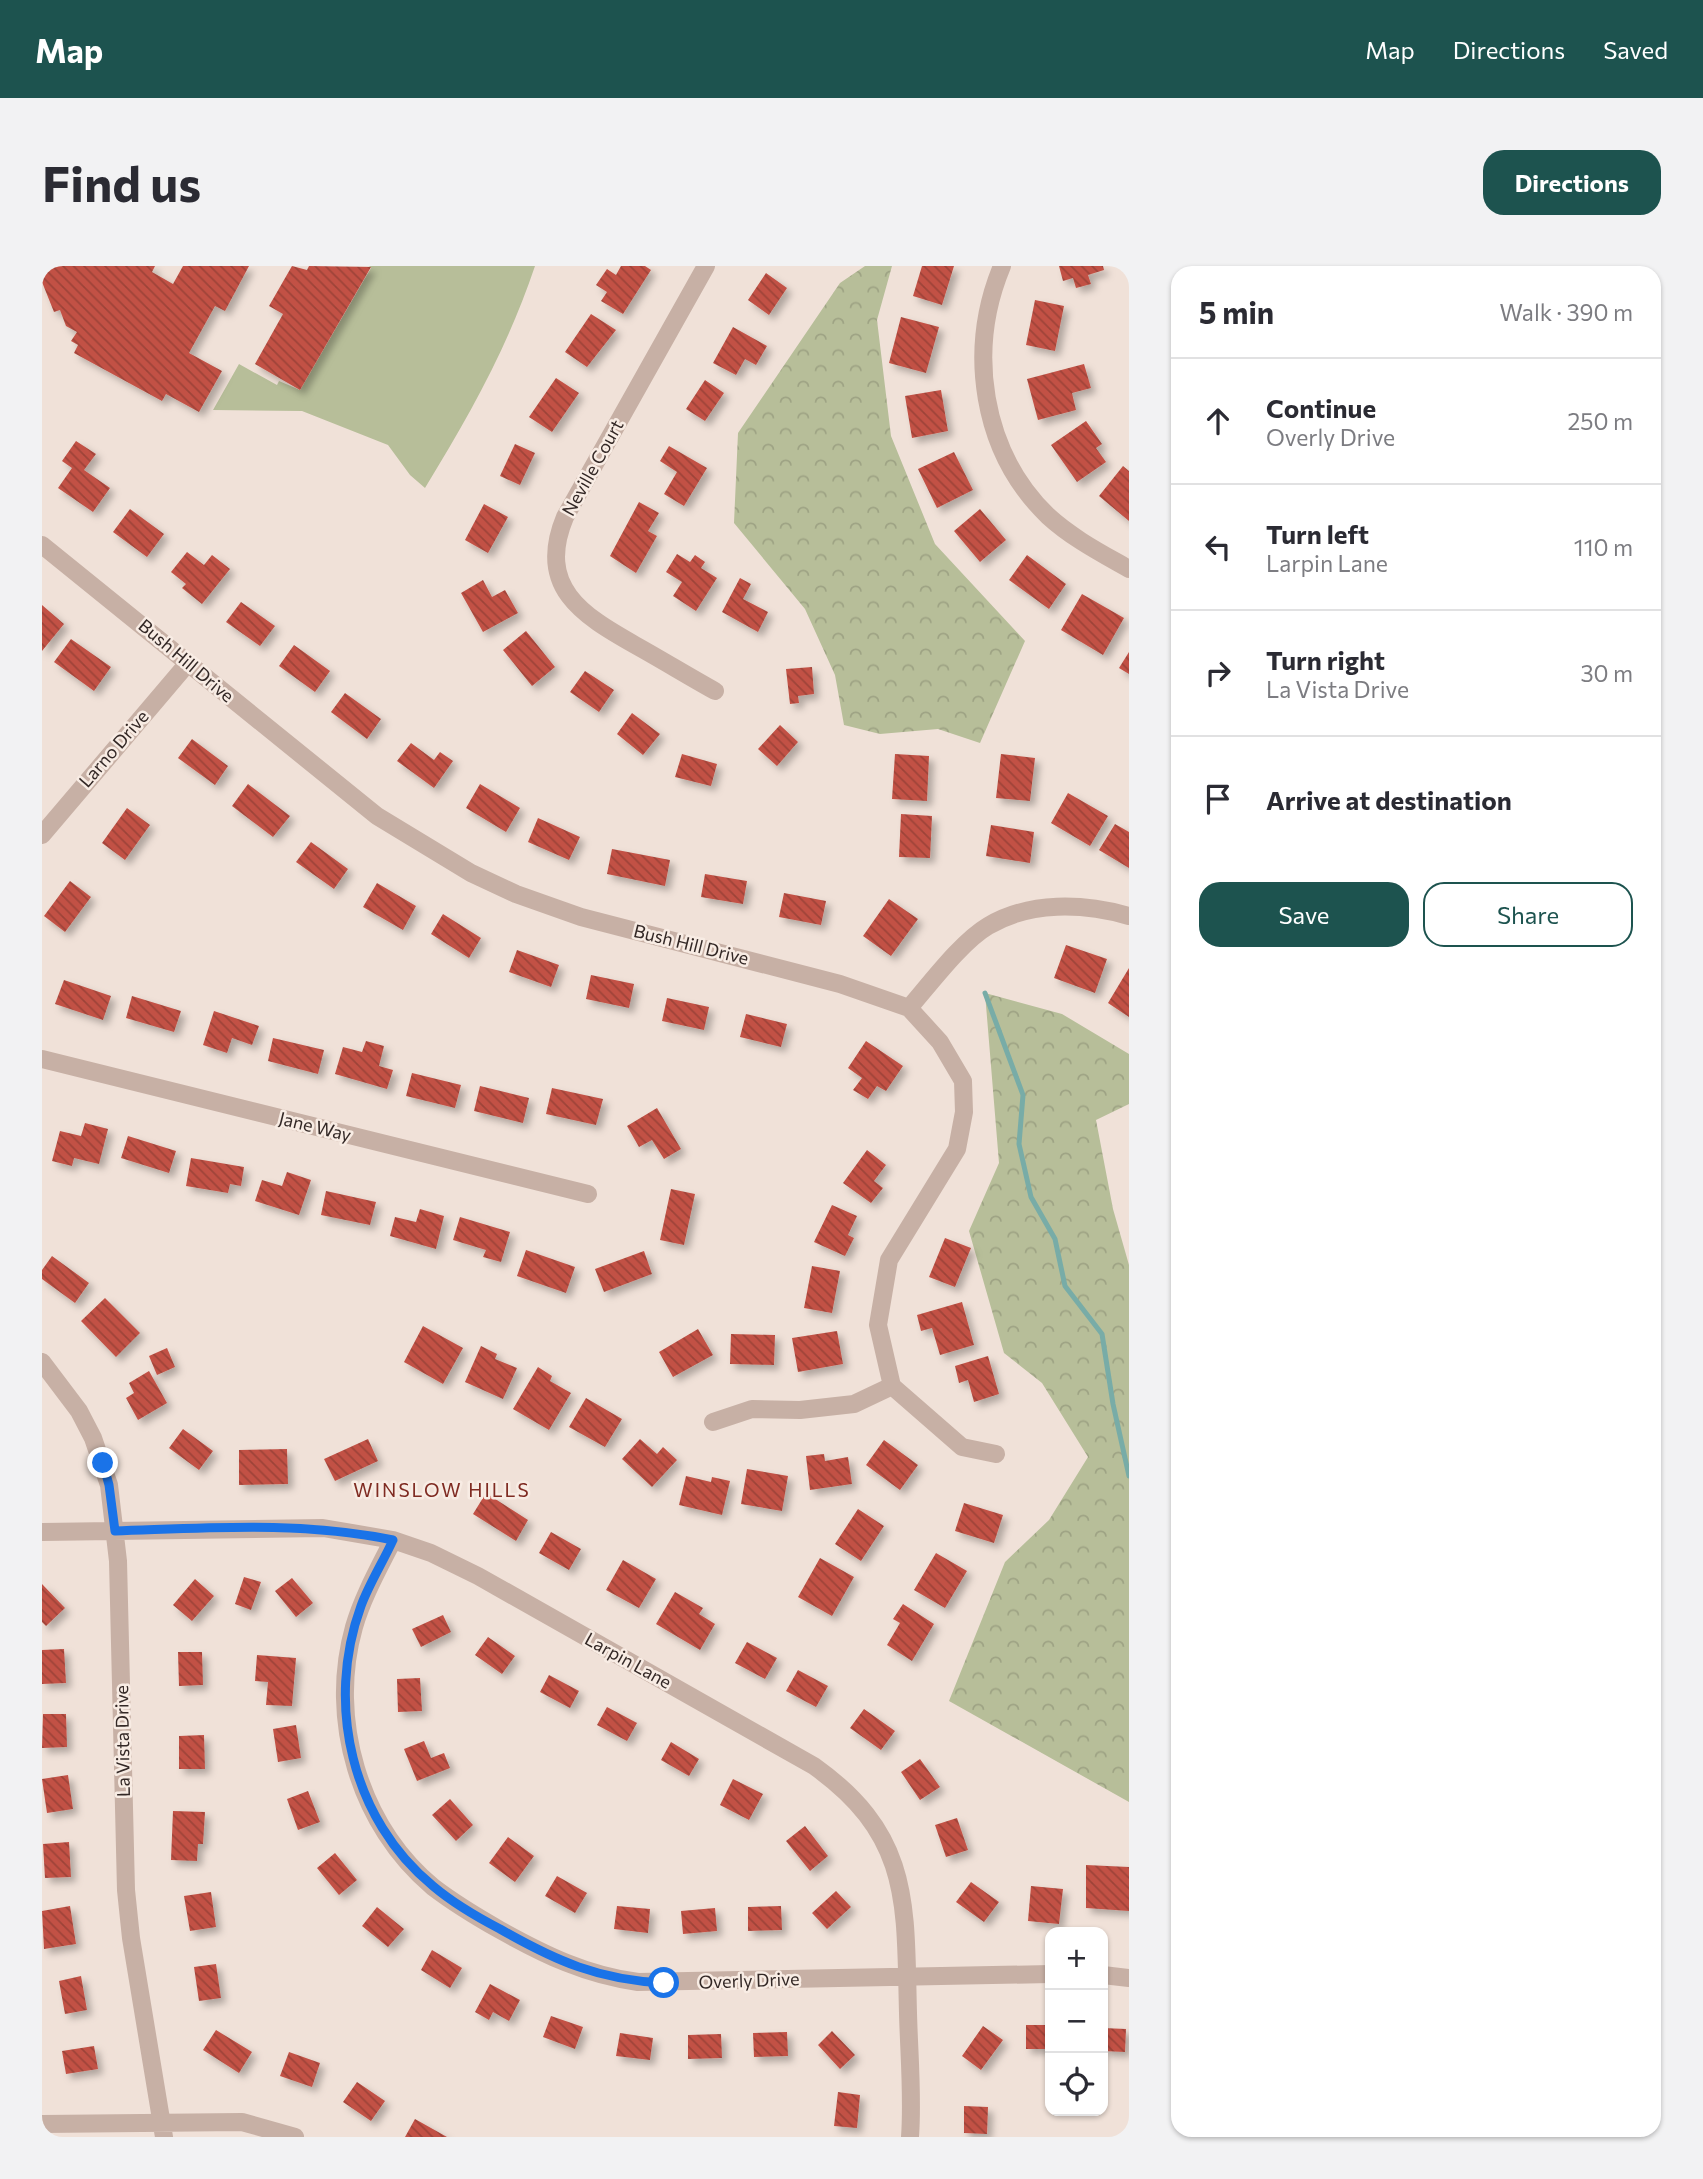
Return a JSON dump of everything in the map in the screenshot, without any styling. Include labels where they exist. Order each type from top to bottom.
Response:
[{"type":"street","name":"Neville Court","points":[[706,266],[565,517],[558,537],[556,558],[562,584],[583,613],[715,691]]},
{"type":"street","points":[[1002,266],[987,314],[982,357],[988,406],[1004,453],[1016,475],[1047,514],[1087,546],[1129,569]]},
{"type":"street","name":"Bush Hill Drive","points":[[42,545],[377,816],[471,873],[516,894],[581,917],[840,984],[909,1008],[940,1042],[962,1081],[964,1112],[957,1149],[889,1260],[878,1325],[892,1386]]},
{"type":"street","name":"Larno Drive","points":[[42,835],[188,663]]},
{"type":"street","points":[[909,1008],[946,965],[987,926],[1038,908],[1094,906],[1129,916]]},
{"type":"street","name":"Jane Way","points":[[42,1059],[588,1194]]},
{"type":"street","name":"La Vista Drive","points":[[42,1362],[64,1388],[93,1438],[109,1485],[118,1561],[126,1890],[131,1938],[163,2129]]},
{"type":"street","points":[[713,1422],[752,1409],[800,1410],[854,1404],[892,1386],[962,1447],[996,1454]]},
{"type":"street","name":"Larpin Lane","points":[[42,1532],[298,1526],[349,1531],[393,1540],[431,1553],[478,1576],[768,1739],[836,1782],[872,1821],[895,1864],[905,1912],[910,2137]]},
{"type":"street","name":"Overly Drive","points":[[393,1540],[361,1605],[345,1679],[346,1722],[356,1770],[375,1815],[400,1853],[434,1887],[472,1914],[550,1957],[613,1979],[664,1983],[1045,1974]]},
{"type":"street","points":[[1108,1976],[1129,1978]]},
{"type":"street","points":[[42,2124],[163,2129],[242,2122],[295,2137]]},
{"type":"green space","points":[[369,266],[535,266],[512,325],[486,380],[425,488],[410,475],[388,445],[302,411],[213,410],[239,364],[277,385],[279,381],[300,390],[371,268]]},
{"type":"green space","points":[[865,266],[892,266],[877,320],[891,436],[935,544],[1025,641],[980,743],[938,729],[880,734],[844,725],[835,675],[805,609],[734,523],[738,433],[840,283]]},
{"type":"green space","points":[[985,993],[1062,1014],[1129,1054],[1129,1104],[1096,1120],[1113,1209],[1129,1265],[1129,1802],[949,1701],[1005,1562],[1049,1520],[1088,1457],[1042,1383],[1004,1353],[969,1231],[999,1163]]},
{"type":"building","points":[[42,266],[155,266],[152,272],[173,284],[183,266],[249,266],[225,311],[215,306],[189,353],[222,371],[199,412],[166,394],[162,401],[74,353],[78,345],[71,341],[77,332],[66,326],[60,310],[54,312],[42,282]]},
{"type":"building","points":[[292,266],[307,270],[309,266],[371,267],[300,390],[255,364],[283,314],[269,306]]},
{"type":"building","points":[[621,266],[645,266],[651,270],[623,314],[601,301],[607,292],[596,285],[607,269],[616,275]]},
{"type":"building","points":[[922,266],[954,266],[942,305],[913,296]]},
{"type":"building","points":[[1059,266],[1103,266],[1104,270],[1088,275],[1091,284],[1076,288],[1073,278],[1063,281]]},
{"type":"building","points":[[766,273],[787,288],[769,315],[748,300]]},
{"type":"building","points":[[1035,300],[1064,306],[1055,351],[1026,345]]},
{"type":"building","points":[[591,314],[616,330],[587,367],[565,352]]},
{"type":"building","points":[[901,317],[939,327],[926,373],[889,363]]},
{"type":"building","points":[[733,327],[767,346],[756,365],[745,359],[736,375],[713,363]]},
{"type":"building","points":[[1084,364],[1091,388],[1072,393],[1076,410],[1038,420],[1027,379]]},
{"type":"building","points":[[556,378],[579,393],[552,432],[529,417]]},
{"type":"building","points":[[705,380],[724,393],[705,421],[686,409]]},
{"type":"building","points":[[941,390],[948,431],[912,438],[905,396]]},
{"type":"building","points":[[1086,421],[1102,444],[1096,448],[1106,462],[1077,482],[1051,445]]},
{"type":"building","points":[[76,441],[96,454],[84,470],[110,488],[93,512],[58,488],[72,468],[62,461]]},
{"type":"building","points":[[515,444],[535,453],[520,485],[500,476]]},
{"type":"building","points":[[669,446],[707,468],[684,506],[664,494],[677,472],[660,461]]},
{"type":"building","points":[[954,452],[973,490],[937,508],[918,469]]},
{"type":"building","points":[[1123,466],[1129,471],[1129,521],[1099,496]]},
{"type":"building","points":[[639,502],[659,513],[648,531],[657,536],[636,573],[610,556]]},
{"type":"building","points":[[484,504],[508,517],[488,553],[465,540]]},
{"type":"building","points":[[130,509],[164,534],[147,557],[113,532]]},
{"type":"building","points":[[980,509],[1006,540],[980,562],[954,531]]},
{"type":"building","points":[[187,552],[204,565],[212,555],[230,569],[202,604],[182,588],[186,584],[171,572]]},
{"type":"building","points":[[677,554],[690,562],[695,555],[705,562],[701,568],[717,578],[696,611],[673,596],[682,582],[666,572]]},
{"type":"building","points":[[1027,555],[1066,584],[1049,609],[1009,580]]},
{"type":"building","points":[[740,578],[751,584],[743,599],[768,612],[758,632],[722,612]]},
{"type":"building","points":[[483,580],[492,597],[505,590],[518,613],[483,632],[461,593]]},
{"type":"building","points":[[1082,594],[1124,618],[1103,655],[1061,630]]},
{"type":"building","points":[[241,602],[275,626],[260,646],[226,622]]},
{"type":"building","points":[[42,605],[64,624],[42,651]]},
{"type":"building","points":[[526,631],[555,667],[532,686],[503,650]]},
{"type":"building","points":[[71,639],[111,667],[94,691],[54,662]]},
{"type":"building","points":[[294,645],[330,671],[315,692],[279,666]]},
{"type":"building","points":[[1129,652],[1129,674],[1119,668]]},
{"type":"building","points":[[812,667],[814,694],[798,696],[799,703],[790,704],[786,669]]},
{"type":"building","points":[[585,671],[614,690],[599,712],[570,692]]},
{"type":"building","points":[[345,693],[381,719],[367,739],[331,712]]},
{"type":"building","points":[[632,713],[660,734],[643,755],[617,734]]},
{"type":"building","points":[[780,725],[798,742],[777,766],[758,749]]},
{"type":"building","points":[[192,739],[228,766],[215,785],[178,758]]},
{"type":"building","points":[[411,743],[434,760],[440,752],[453,761],[434,788],[397,761]]},
{"type":"building","points":[[682,754],[717,764],[711,786],[675,777]]},
{"type":"building","points":[[895,754],[929,756],[927,801],[892,799]]},
{"type":"building","points":[[1001,754],[1035,758],[1030,801],[996,798]]},
{"type":"building","points":[[248,784],[290,816],[273,837],[232,806]]},
{"type":"building","points":[[480,784],[520,808],[506,832],[466,808]]},
{"type":"building","points":[[1068,793],[1108,816],[1090,846],[1051,823]]},
{"type":"building","points":[[127,808],[150,825],[125,860],[102,843]]},
{"type":"building","points":[[901,814],[932,816],[930,858],[899,857]]},
{"type":"building","points":[[538,818],[580,837],[569,860],[528,842]]},
{"type":"building","points":[[1115,824],[1129,832],[1129,868],[1099,850]]},
{"type":"building","points":[[991,825],[1034,832],[1030,863],[986,856]]},
{"type":"building","points":[[311,842],[348,869],[334,889],[296,862]]},
{"type":"building","points":[[612,849],[670,860],[665,886],[607,874]]},
{"type":"building","points":[[705,874],[747,881],[743,904],[701,897]]},
{"type":"building","points":[[70,881],[91,897],[65,932],[44,916]]},
{"type":"building","points":[[377,883],[416,906],[403,930],[363,907]]},
{"type":"building","points":[[784,893],[826,901],[821,925],[779,917]]},
{"type":"building","points":[[889,899],[918,919],[891,956],[863,936]]},
{"type":"building","points":[[443,914],[481,938],[469,958],[431,934]]},
{"type":"building","points":[[1066,945],[1107,959],[1095,993],[1054,978]]},
{"type":"building","points":[[517,950],[559,965],[551,987],[509,972]]},
{"type":"building","points":[[1129,968],[1129,1017],[1108,1003]]},
{"type":"building","points":[[591,975],[634,984],[629,1008],[586,999]]},
{"type":"building","points":[[64,980],[111,996],[103,1020],[55,1004]]},
{"type":"building","points":[[132,996],[181,1011],[174,1032],[126,1018]]},
{"type":"building","points":[[667,998],[709,1007],[704,1030],[662,1021]]},
{"type":"building","points":[[214,1011],[259,1026],[252,1045],[232,1038],[227,1053],[203,1045]]},
{"type":"building","points":[[746,1014],[787,1024],[781,1047],[740,1037]]},
{"type":"building","points":[[273,1038],[324,1050],[318,1074],[268,1061]]},
{"type":"building","points":[[366,1041],[384,1046],[379,1066],[393,1070],[387,1089],[335,1074],[343,1047],[362,1052]]},
{"type":"building","points":[[866,1041],[903,1066],[886,1091],[877,1086],[868,1099],[853,1090],[862,1078],[848,1068]]},
{"type":"building","points":[[412,1073],[461,1085],[455,1108],[406,1096]]},
{"type":"building","points":[[480,1086],[529,1098],[523,1123],[474,1111]]},
{"type":"building","points":[[552,1088],[603,1099],[596,1125],[546,1114]]},
{"type":"building","points":[[657,1108],[681,1149],[664,1159],[652,1140],[639,1147],[627,1126]]},
{"type":"building","points":[[85,1123],[108,1129],[99,1164],[74,1158],[72,1166],[52,1161],[60,1131],[81,1136]]},
{"type":"building","points":[[128,1136],[176,1151],[169,1173],[121,1158]]},
{"type":"building","points":[[867,1150],[886,1165],[874,1181],[883,1188],[871,1203],[843,1183]]},
{"type":"building","points":[[191,1158],[244,1167],[241,1186],[230,1184],[228,1193],[186,1186]]},
{"type":"building","points":[[287,1172],[311,1180],[299,1215],[255,1201],[262,1180],[282,1186]]},
{"type":"building","points":[[671,1189],[695,1194],[684,1245],[660,1240]]},
{"type":"building","points":[[326,1191],[376,1202],[370,1225],[321,1215]]},
{"type":"building","points":[[832,1205],[857,1216],[848,1235],[854,1238],[845,1256],[814,1242]]},
{"type":"building","points":[[420,1209],[444,1216],[436,1249],[390,1236],[395,1217],[416,1222]]},
{"type":"building","points":[[460,1217],[510,1232],[501,1262],[483,1257],[486,1250],[453,1240]]},
{"type":"building","points":[[945,1238],[971,1248],[955,1287],[929,1277]]},
{"type":"building","points":[[526,1250],[575,1267],[566,1293],[517,1276]]},
{"type":"building","points":[[644,1251],[652,1274],[604,1292],[595,1269]]},
{"type":"building","points":[[52,1256],[89,1283],[75,1303],[42,1279],[42,1270]]},
{"type":"building","points":[[812,1266],[840,1271],[832,1313],[804,1308]]},
{"type":"building","points":[[105,1298],[140,1333],[116,1357],[81,1321]]},
{"type":"building","points":[[962,1302],[974,1345],[940,1355],[932,1328],[921,1331],[917,1315]]},
{"type":"building","points":[[423,1326],[463,1348],[443,1384],[404,1362]]},
{"type":"building","points":[[698,1329],[713,1355],[673,1377],[659,1352]]},
{"type":"building","points":[[837,1331],[843,1364],[798,1372],[792,1338]]},
{"type":"building","points":[[731,1334],[775,1335],[774,1365],[730,1364]]},
{"type":"building","points":[[481,1346],[497,1354],[495,1359],[517,1368],[503,1399],[465,1382]]},
{"type":"building","points":[[167,1348],[175,1367],[157,1375],[149,1356]]},
{"type":"building","points":[[988,1356],[999,1394],[974,1402],[968,1380],[959,1383],[955,1366]]},
{"type":"building","points":[[538,1367],[552,1376],[550,1381],[571,1393],[549,1430],[513,1409]]},
{"type":"building","points":[[149,1371],[167,1403],[138,1420],[126,1398],[134,1393],[129,1383]]},
{"type":"building","points":[[586,1398],[622,1419],[605,1447],[569,1427]]},
{"type":"building","points":[[183,1429],[213,1451],[199,1470],[169,1448]]},
{"type":"building","points":[[368,1439],[378,1461],[335,1481],[324,1459]]},
{"type":"building","points":[[640,1439],[657,1454],[663,1447],[677,1460],[652,1487],[622,1459]]},
{"type":"building","points":[[884,1440],[918,1465],[900,1490],[866,1465]]},
{"type":"building","points":[[287,1449],[288,1484],[239,1485],[239,1450]]},
{"type":"building","points":[[824,1454],[825,1461],[848,1457],[852,1484],[810,1490],[806,1456]]},
{"type":"building","points":[[747,1469],[788,1476],[782,1511],[741,1504]]},
{"type":"building","points":[[686,1476],[711,1482],[712,1477],[730,1481],[722,1515],[679,1505]]},
{"type":"building","points":[[486,1493],[528,1520],[516,1541],[473,1514]]},
{"type":"building","points":[[964,1503],[1003,1515],[994,1543],[955,1531]]},
{"type":"building","points":[[858,1509],[884,1526],[861,1561],[835,1544]]},
{"type":"building","points":[[551,1532],[581,1549],[569,1570],[539,1553]]},
{"type":"building","points":[[936,1553],[967,1571],[945,1608],[914,1590]]},
{"type":"building","points":[[820,1558],[854,1577],[832,1616],[798,1597]]},
{"type":"building","points":[[623,1560],[656,1579],[639,1608],[606,1590]]},
{"type":"building","points":[[244,1577],[261,1582],[251,1610],[235,1604]]},
{"type":"building","points":[[292,1578],[313,1603],[296,1617],[275,1591]]},
{"type":"building","points":[[195,1579],[214,1596],[192,1621],[173,1605]]},
{"type":"building","points":[[42,1584],[65,1608],[46,1626],[42,1622]]},
{"type":"building","points":[[675,1592],[703,1608],[699,1614],[715,1624],[700,1650],[656,1624]]},
{"type":"building","points":[[903,1604],[934,1624],[912,1661],[887,1645],[900,1623],[893,1619]]},
{"type":"building","points":[[443,1615],[451,1632],[421,1647],[412,1629]]},
{"type":"building","points":[[488,1637],[515,1656],[502,1674],[475,1655]]},
{"type":"building","points":[[747,1642],[777,1658],[765,1679],[735,1663]]},
{"type":"building","points":[[64,1649],[66,1683],[42,1684],[42,1650]]},
{"type":"building","points":[[178,1652],[202,1652],[203,1685],[179,1686]]},
{"type":"building","points":[[257,1655],[296,1658],[292,1706],[266,1705],[268,1682],[255,1681]]},
{"type":"building","points":[[798,1670],[828,1686],[816,1707],[786,1691]]},
{"type":"building","points":[[549,1675],[579,1691],[570,1708],[540,1692]]},
{"type":"building","points":[[420,1678],[422,1711],[398,1712],[397,1679]]},
{"type":"building","points":[[607,1707],[637,1723],[627,1741],[597,1725]]},
{"type":"building","points":[[864,1709],[895,1731],[881,1750],[850,1728]]},
{"type":"building","points":[[43,1714],[66,1714],[67,1747],[42,1748]]},
{"type":"building","points":[[296,1725],[301,1758],[278,1762],[273,1729]]},
{"type":"building","points":[[204,1735],[205,1769],[179,1769],[179,1736]]},
{"type":"building","points":[[424,1741],[431,1758],[444,1753],[450,1768],[417,1781],[404,1749]]},
{"type":"building","points":[[671,1742],[699,1759],[689,1776],[661,1760]]},
{"type":"building","points":[[920,1759],[940,1787],[920,1800],[901,1772]]},
{"type":"building","points":[[68,1775],[73,1809],[47,1813],[42,1779]]},
{"type":"building","points":[[733,1779],[763,1794],[749,1820],[720,1805]]},
{"type":"building","points":[[308,1791],[320,1822],[298,1830],[287,1799]]},
{"type":"building","points":[[450,1799],[473,1825],[456,1841],[432,1815]]},
{"type":"building","points":[[173,1811],[205,1812],[203,1844],[198,1844],[197,1861],[171,1860]]},
{"type":"building","points":[[957,1818],[968,1850],[946,1857],[935,1825]]},
{"type":"building","points":[[805,1826],[828,1856],[810,1871],[786,1841]]},
{"type":"building","points":[[508,1837],[534,1856],[515,1882],[489,1863]]},
{"type":"building","points":[[69,1842],[71,1877],[45,1878],[43,1844]]},
{"type":"building","points":[[335,1853],[357,1880],[339,1895],[317,1868]]},
{"type":"building","points":[[1086,1865],[1129,1867],[1129,1911],[1086,1908]]},
{"type":"building","points":[[557,1876],[587,1893],[575,1913],[545,1896]]},
{"type":"building","points":[[971,1882],[999,1902],[984,1922],[956,1902]]},
{"type":"building","points":[[1031,1886],[1063,1889],[1059,1924],[1028,1921]]},
{"type":"building","points":[[836,1891],[851,1907],[827,1929],[812,1913]]},
{"type":"building","points":[[211,1892],[216,1927],[190,1931],[184,1896]]},
{"type":"building","points":[[70,1906],[76,1944],[44,1949],[42,1911]]},
{"type":"building","points":[[617,1906],[650,1909],[648,1933],[614,1929]]},
{"type":"building","points":[[781,1906],[782,1930],[748,1931],[748,1907]]},
{"type":"building","points":[[377,1907],[404,1929],[388,1947],[362,1926]]},
{"type":"building","points":[[715,1908],[717,1931],[683,1934],[681,1911]]},
{"type":"building","points":[[432,1950],[462,1968],[450,1988],[421,1970]]},
{"type":"building","points":[[216,1964],[221,1998],[199,2001],[194,1967]]},
{"type":"building","points":[[81,1976],[87,2010],[65,2014],[59,1981]]},
{"type":"building","points":[[490,1984],[520,2000],[509,2021],[493,2012],[489,2020],[475,2012]]},
{"type":"building","points":[[551,2016],[583,2027],[575,2049],[543,2037]]},
{"type":"building","points":[[1026,2025],[1045,2025],[1045,2049],[1026,2049]]},
{"type":"building","points":[[983,2026],[1003,2040],[981,2070],[962,2056]]},
{"type":"building","points":[[1108,2028],[1126,2029],[1125,2052],[1108,2051]]},
{"type":"building","points":[[216,2030],[252,2052],[239,2073],[203,2050]]},
{"type":"building","points":[[832,2031],[855,2055],[840,2069],[818,2045]]},
{"type":"building","points":[[787,2032],[788,2056],[754,2057],[753,2033]]},
{"type":"building","points":[[620,2033],[653,2038],[650,2060],[616,2056]]},
{"type":"building","points":[[721,2034],[722,2058],[688,2059],[688,2035]]},
{"type":"building","points":[[94,2046],[98,2069],[66,2074],[62,2051]]},
{"type":"building","points":[[289,2052],[320,2063],[312,2087],[280,2076]]},
{"type":"building","points":[[357,2082],[385,2101],[371,2121],[343,2102]]},
{"type":"building","points":[[838,2092],[860,2095],[857,2128],[834,2126]]},
{"type":"building","points":[[964,2106],[988,2107],[987,2134],[964,2133]]},
{"type":"building","points":[[415,2119],[447,2137],[405,2137]]},
{"type":"waterway","points":[[985,993],[1023,1095],[1019,1144],[1031,1197],[1055,1239],[1065,1286],[1102,1334],[1113,1404],[1129,1476]]},
{"type":"district","name":"WINSLOW HILLS","points":[[442,1490]]},
{"type":"route","points":[[103,1463],[115,1531],[298,1526],[349,1531],[393,1540],[361,1605],[345,1679],[346,1722],[356,1770],[375,1815],[386,1833],[400,1853],[434,1887],[472,1914],[550,1957],[613,1979],[664,1983]]}]
